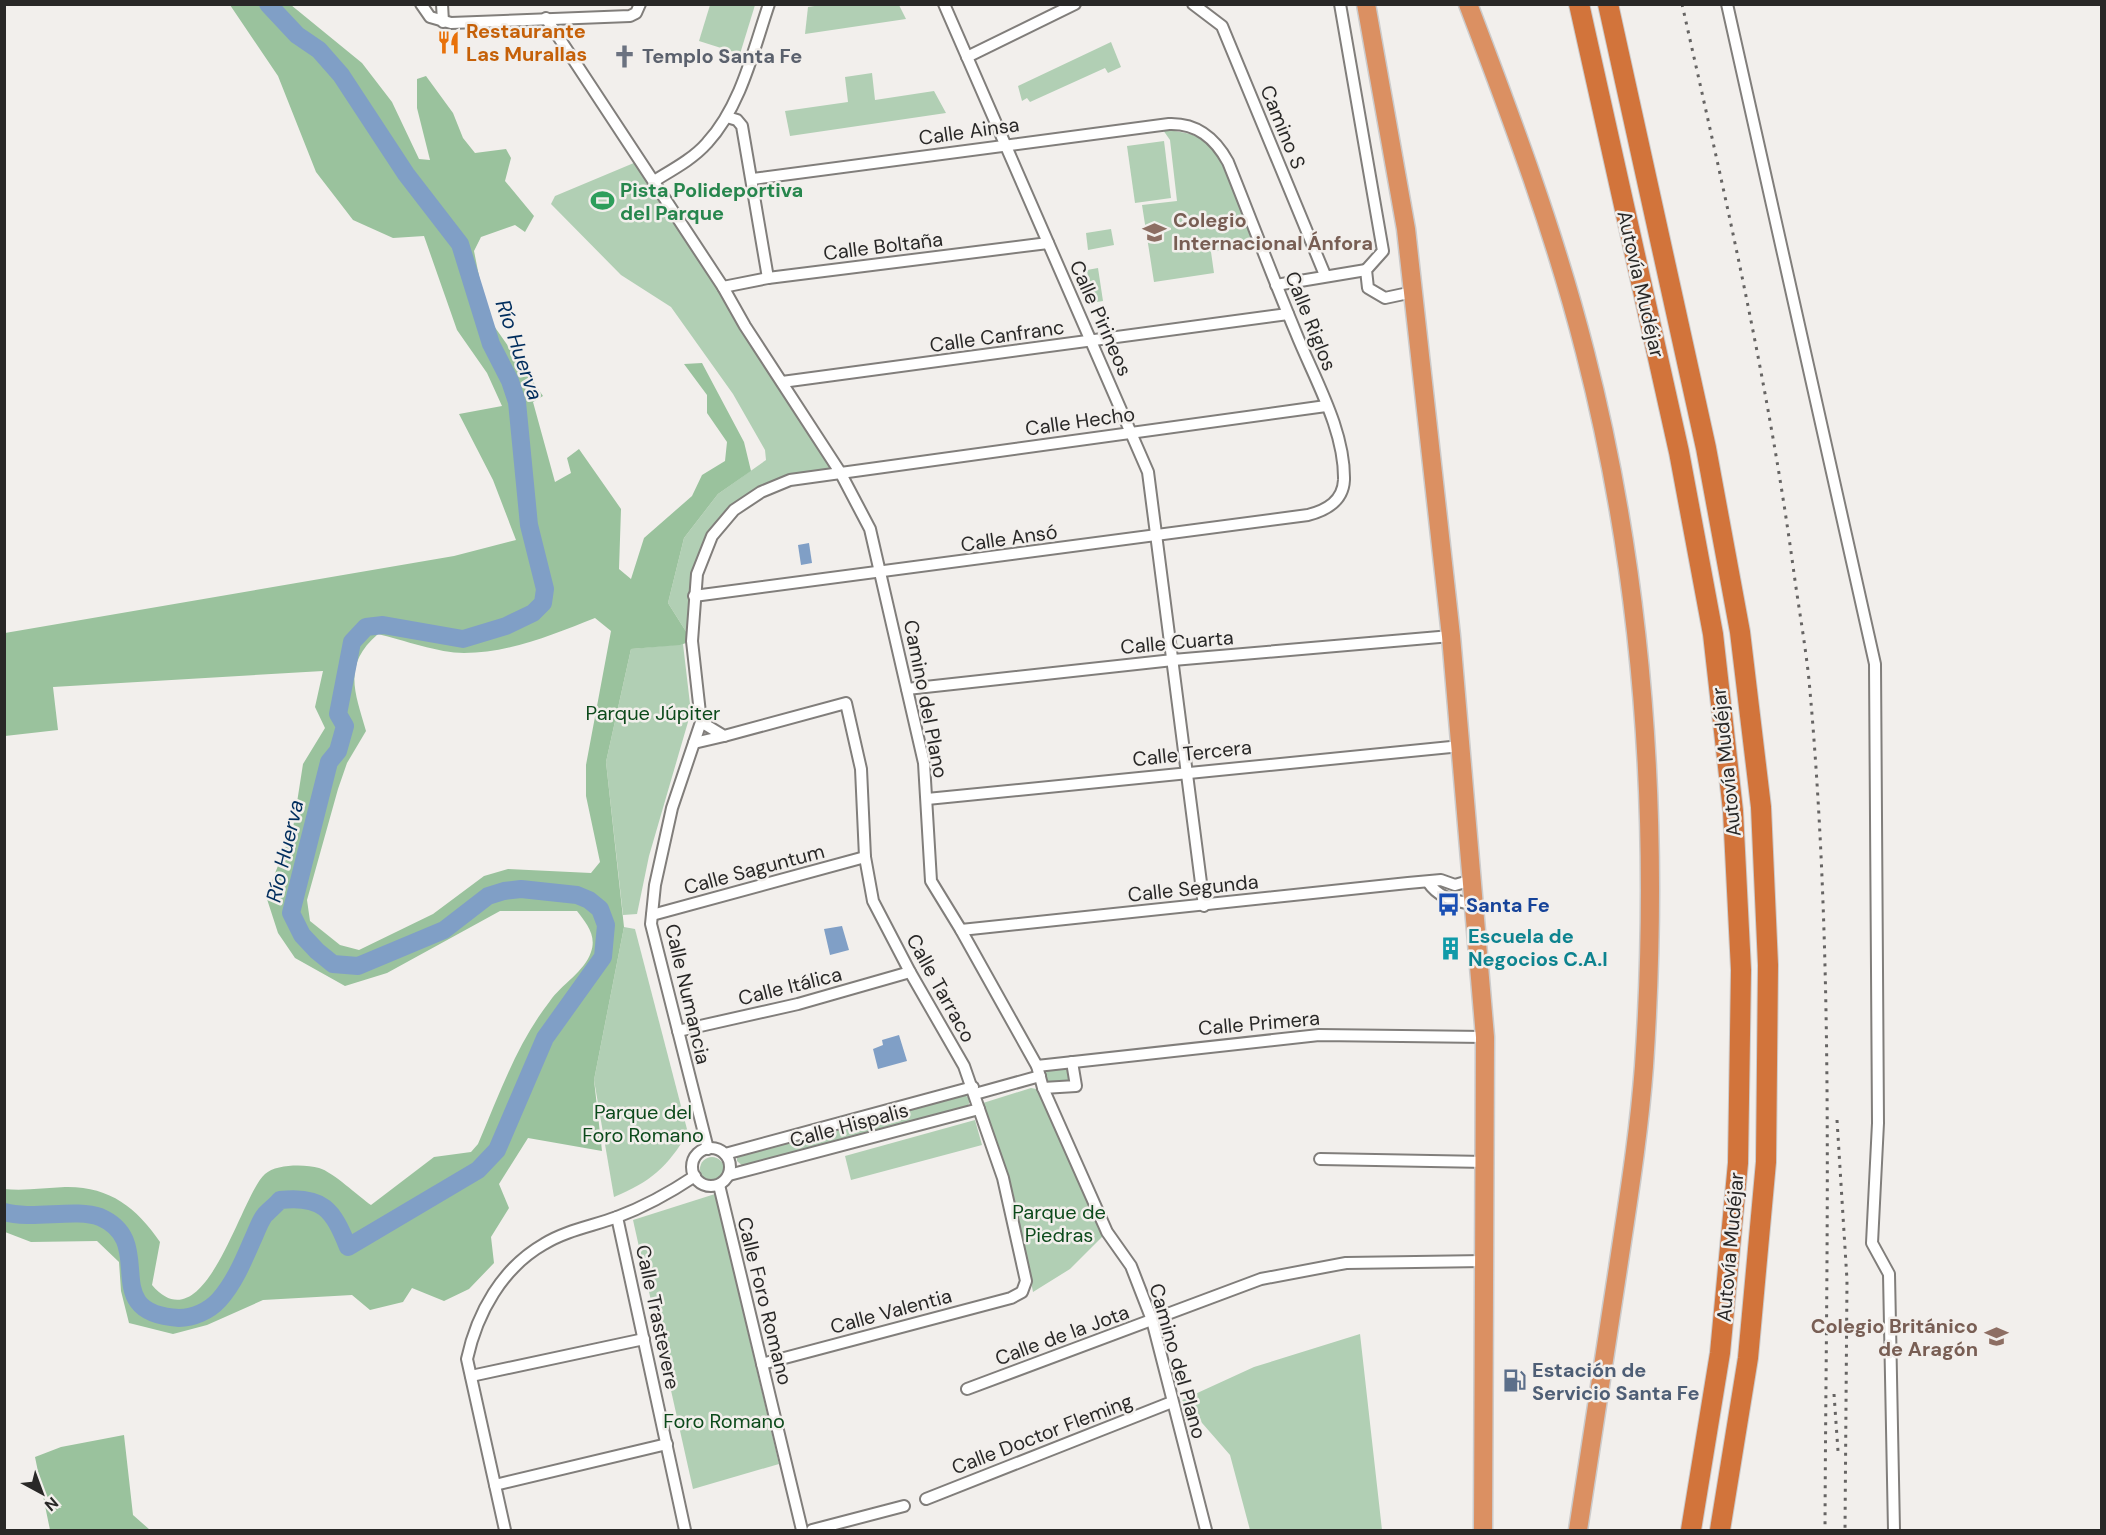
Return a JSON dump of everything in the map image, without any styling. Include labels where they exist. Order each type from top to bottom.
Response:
[{"type":"highway","points":[[1366,4],[1406,229],[1451,636],[1485,1037],[1483,1530]]},
{"type":"highway","points":[[1468,4],[1518,135],[1560,261],[1586,354],[1610,464],[1630,584],[1649,776],[1650,919],[1644,1069],[1632,1179],[1578,1530]]},
{"type":"highway","name":"Autovía Mudéjar","points":[[1579,4],[1679,452],[1713,634],[1733,810],[1741,970],[1738,1163],[1720,1353],[1691,1530]]},
{"type":"highway","name":"Autovía Mudéjar","points":[[1608,4],[1707,448],[1740,632],[1761,807],[1768,965],[1766,1162],[1748,1358],[1720,1530]]},
{"type":"street","points":[[421,4],[430,17],[443,22],[630,16],[636,13],[640,4]]},
{"type":"street","points":[[442,4],[443,22]]},
{"type":"street","points":[[654,181],[706,144],[727,117],[743,80],[769,4]]},
{"type":"street","name":"Calle Pirineos","points":[[944,4],[1003,144],[1093,341],[1148,472],[1204,906]]},
{"type":"street","points":[[967,57],[1060,8],[1075,4]]},
{"type":"street","name":"Camino S","points":[[1193,4],[1222,26],[1325,275]]},
{"type":"street","points":[[1276,285],[1325,275],[1366,270],[1383,251],[1340,4]]},
{"type":"street","points":[[1727,4],[1875,664],[1878,1124],[1872,1243],[1889,1274],[1894,1530]]},
{"type":"street","name":"Camino del Plano","points":[[546,18],[654,181],[840,472],[870,529],[924,763],[931,881],[961,930],[1038,1071],[1043,1088],[1107,1232],[1131,1266],[1152,1320],[1206,1530]]},
{"type":"street","points":[[727,117],[737,120],[742,126],[753,179],[768,278]]},
{"type":"street","name":"Calle Ainsa","points":[[753,179],[1003,144],[1169,124],[1191,126]]},
{"type":"street","name":"Calle Riglos","points":[[1191,126],[1212,138],[1220,147],[1326,406],[1336,425],[1344,481],[1340,496],[1327,510]]},
{"type":"street","name":"Calle Boltaña","points":[[723,288],[768,278],[1048,243]]},
{"type":"street","points":[[1366,270],[1368,288],[1386,298],[1413,292]]},
{"type":"street","name":"Calle Canfranc","points":[[782,382],[1288,314]]},
{"type":"street","name":"Calle Hecho","points":[[840,472],[1326,406]]},
{"type":"street","name":"Calle Numancia","points":[[708,1149],[651,924],[656,885],[672,808],[702,722],[692,641],[697,574],[702,556],[712,536],[734,510],[761,492],[780,483],[840,472]]},
{"type":"street","name":"Calle Ansó","points":[[694,596],[1157,536],[1308,515],[1327,510]]},
{"type":"street","name":"Calle Cuarta","points":[[907,689],[1173,660],[1451,636]]},
{"type":"street","name":"Calle Tarraco","points":[[724,736],[846,703],[861,769],[866,857],[873,901],[910,972],[964,1066],[974,1091],[1003,1178],[1026,1287]]},
{"type":"street","points":[[702,722],[724,736]]},
{"type":"street","points":[[694,743],[724,736]]},
{"type":"street","name":"Calle Tercera","points":[[927,799],[1188,771],[1461,746]]},
{"type":"street","name":"Calle Saguntum","points":[[652,915],[866,857]]},
{"type":"street","name":"Calle Segunda","points":[[961,930],[1441,880],[1455,885],[1472,880]]},
{"type":"street","points":[[1428,882],[1441,896],[1474,905]]},
{"type":"street","name":"Calle Itálica","points":[[678,1031],[798,1004],[910,972]]},
{"type":"street","name":"Calle Primera","points":[[1038,1071],[1072,1062],[1319,1035],[1485,1037]]},
{"type":"street","points":[[1043,1088],[1076,1086],[1072,1062]]},
{"type":"street","name":"Calle Hispalis","points":[[725,1154],[974,1091],[1038,1071]]},
{"type":"street","name":"Calle Hispalis","points":[[729,1175],[979,1109]]},
{"type":"street","points":[[708,1149],[725,1154],[730,1164],[729,1175],[718,1185],[708,1186],[695,1176],[694,1159],[708,1149]]},
{"type":"street","points":[[1320,1159],[1486,1162]]},
{"type":"street","points":[[505,1530],[467,1359],[473,1332],[488,1300],[511,1269],[543,1244],[573,1230],[617,1217],[695,1176]]},
{"type":"street","name":"Calle Foro Romano","points":[[718,1185],[802,1530]]},
{"type":"street","name":"Calle Trastevere","points":[[617,1217],[685,1530]]},
{"type":"street","name":"Calle de la Jota","points":[[967,1389],[1261,1278],[1346,1263],[1485,1261]]},
{"type":"street","name":"Calle Valentia","points":[[762,1364],[1011,1298],[1026,1287]]},
{"type":"street","points":[[471,1376],[644,1339]]},
{"type":"street","name":"Calle Doctor Fleming","points":[[926,1498],[1172,1402]]},
{"type":"street","points":[[495,1485],[667,1444]]},
{"type":"street","points":[[812,1530],[904,1506]]},
{"type":"green space","points":[[230,5],[291,5],[362,63],[392,102],[419,159],[430,160],[417,108],[417,79],[426,76],[453,113],[463,138],[475,153],[506,149],[511,158],[505,181],[534,216],[525,232],[515,225],[481,237],[474,251],[487,316],[543,396],[533,402],[555,482],[571,473],[567,458],[579,449],[621,509],[619,569],[631,579],[644,538],[692,496],[702,475],[725,461],[727,442],[707,413],[707,395],[684,364],[702,363],[744,442],[751,471],[718,494],[684,538],[668,603],[692,641],[680,645],[631,649],[606,762],[624,927],[594,1080],[602,1151],[528,1138],[499,1184],[509,1208],[491,1237],[494,1263],[469,1289],[444,1301],[412,1288],[403,1302],[370,1310],[352,1295],[263,1300],[207,1325],[173,1334],[129,1323],[121,1291],[119,1262],[97,1241],[31,1242],[5,1232],[4,1189],[81,1188],[95,1190],[120,1201],[141,1218],[160,1242],[152,1285],[171,1299],[188,1297],[204,1283],[219,1261],[255,1188],[270,1171],[291,1166],[325,1170],[371,1205],[434,1157],[471,1152],[478,1144],[528,1034],[555,995],[584,965],[591,952],[593,940],[590,930],[577,911],[500,911],[387,973],[345,986],[295,958],[278,933],[266,896],[293,828],[303,764],[325,728],[315,707],[323,671],[53,687],[58,730],[5,736],[5,633],[454,556],[516,540],[493,480],[459,414],[502,406],[487,373],[457,330],[424,236],[393,238],[353,220],[316,172],[278,76]],"holes":[[[595,618],[611,631],[586,765],[586,796],[600,862],[591,873],[508,869],[484,876],[433,914],[359,950],[340,945],[310,921],[307,900],[338,789],[347,763],[366,731],[355,691],[355,668],[367,645],[378,634],[432,649],[464,653],[515,646]]]},
{"type":"green space","points":[[710,5],[755,5],[740,54],[699,41]]},
{"type":"green space","points":[[899,5],[906,19],[805,34],[808,7]]},
{"type":"green space","points":[[1111,42],[1121,67],[1108,73],[1105,68],[1030,102],[1027,98],[1022,101],[1018,86]]},
{"type":"green space","points":[[872,73],[875,100],[934,91],[946,113],[790,136],[785,111],[848,102],[845,77]]},
{"type":"green space","points":[[1163,130],[1180,132],[1202,139],[1220,156],[1254,246],[1211,252],[1214,273],[1154,282],[1142,205],[1177,201],[1170,140]]},
{"type":"green space","points":[[1164,141],[1171,198],[1135,203],[1127,146]]},
{"type":"green space","points":[[641,160],[840,472],[821,474],[747,500],[702,556],[692,641],[668,603],[684,538],[718,494],[766,460],[765,450],[733,394],[671,307],[621,275],[551,204],[555,196]]},
{"type":"green space","points":[[1111,229],[1114,245],[1088,250],[1086,233]]},
{"type":"green space","points":[[1098,268],[1103,301],[1091,303],[1087,270]]},
{"type":"green space","name":"Parque Júpiter","points":[[683,644],[690,704],[688,722],[649,856],[637,914],[623,915],[606,762],[631,649]]},
{"type":"green space","name":"Parque del Foro Romano","points":[[624,927],[635,929],[688,1133],[673,1155],[649,1179],[614,1197],[594,1080]]},
{"type":"green space","points":[[1072,1062],[1075,1085],[1045,1086],[1040,1068]]},
{"type":"green space","name":"Parque de Piedras","points":[[1031,1088],[1042,1090],[1107,1232],[1070,1269],[1033,1292],[1017,1210],[983,1103]]},
{"type":"green space","points":[[963,1094],[971,1099],[966,1110],[745,1168],[737,1161],[737,1155]]},
{"type":"green space","points":[[975,1120],[982,1145],[851,1180],[845,1156]]},
{"type":"green space","points":[[712,1157],[721,1160],[724,1169],[721,1178],[712,1181],[703,1178],[700,1169],[703,1160]]},
{"type":"green space","name":"Foro Romano","points":[[715,1194],[779,1464],[693,1489],[633,1220]]},
{"type":"green space","points":[[1360,1334],[1382,1530],[1250,1530],[1230,1455],[1182,1400],[1254,1367]]},
{"type":"green space","points":[[124,1435],[133,1515],[150,1530],[50,1530],[35,1457],[61,1447]]},
{"type":"water","points":[[809,543],[812,563],[801,565],[798,545]]},
{"type":"water","points":[[842,926],[849,950],[830,955],[824,929]]},
{"type":"water","points":[[899,1035],[907,1061],[878,1069],[873,1049],[883,1045],[882,1040]]},
{"type":"waterway","name":"Río Huerva","points":[[4,1212],[27,1215],[79,1214],[100,1217],[117,1229],[126,1243],[133,1291],[140,1304],[154,1313],[179,1318],[200,1313],[215,1304],[229,1287],[262,1219],[280,1200],[307,1200],[324,1208],[337,1223],[348,1247],[478,1170],[497,1150],[545,1038],[603,957],[606,925],[600,909],[589,900],[577,895],[521,889],[488,896],[444,930],[358,966],[333,964],[302,935],[291,913],[329,762],[338,751],[345,726],[338,714],[352,642],[366,627],[383,625],[463,639],[506,626],[533,613],[543,603],[545,589],[529,525],[517,402],[510,381],[491,344],[460,244],[406,174],[341,75],[319,50],[297,35],[268,4]]},
{"type":"railway","points":[[1682,4],[1758,354],[1771,424],[1809,680],[1823,892],[1826,999],[1825,1530]]},
{"type":"railway","points":[[1837,1120],[1847,1280],[1845,1530]]},
{"type":"railway","points":[[1834,1394],[1838,1451]]},
{"type":"place","name":"Restaurante Las Murallas","points":[[448,42]]},
{"type":"place","name":"Templo Santa Fe","points":[[624,56]]},
{"type":"place","name":"Pista Polideportiva del Parque","points":[[602,201]]},
{"type":"place","name":"Colegio Internacional Ánfora","points":[[1155,232]]},
{"type":"place","name":"Santa Fe","points":[[1448,905]]},
{"type":"place","name":"Escuela de Negocios C.A.I","points":[[1450,948]]},
{"type":"place","name":"Colegio Británico de Aragón","points":[[1996,1337]]},
{"type":"place","name":"Estación de Servicio Santa Fe","points":[[1514,1381]]}]
